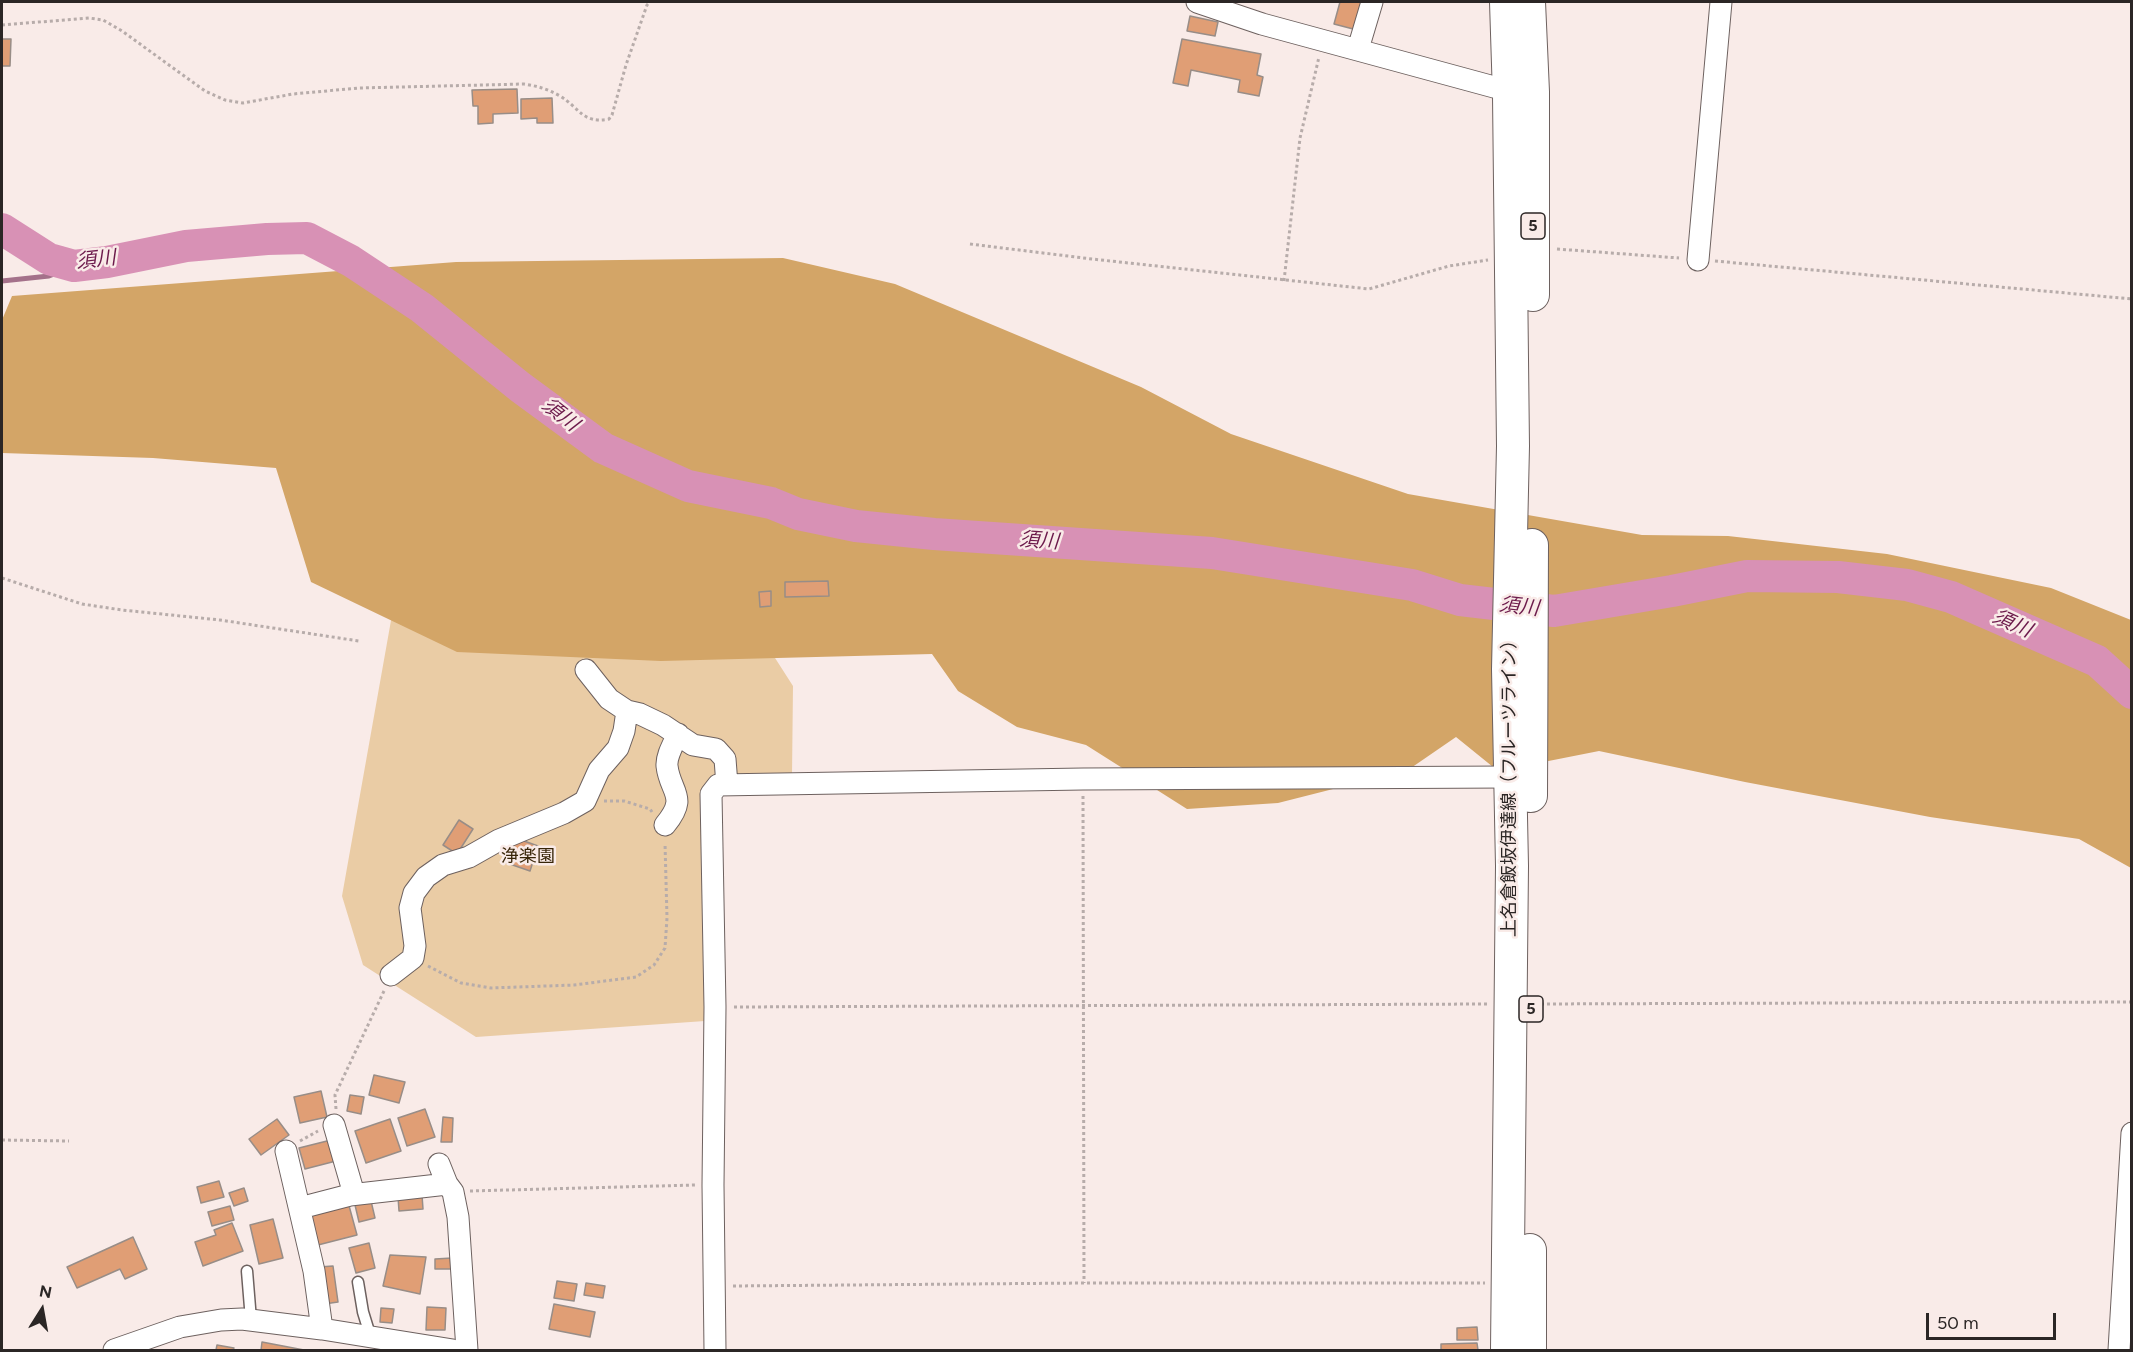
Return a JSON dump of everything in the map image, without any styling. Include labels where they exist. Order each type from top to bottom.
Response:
[{"type":"main road","name":"上名倉飯坂伊達線（フルーツライン）","points":[[1506,2],[1521,90]]},
{"type":"main road","name":"上名倉飯坂伊達線（フルーツライン）","points":[[1507,1350],[1521,1004],[1520,669],[1523,448],[1521,90],[1529,2]]},
{"type":"main road","name":"上名倉飯坂伊達線（フルーツライン）","points":[[1520,669],[1510,777],[1521,1004],[1530,1350]]},
{"type":"street","points":[[1197,2],[1262,24],[1494,87],[1521,90]]},
{"type":"street","points":[[1358,49],[1372,2]]},
{"type":"street","points":[[1698,260],[1721,2]]},
{"type":"street","points":[[586,670],[609,699],[627,711],[640,714],[678,734],[693,745],[716,749],[725,759],[728,784]]},
{"type":"street","points":[[391,975],[413,958],[415,946],[410,908],[414,893],[426,877],[443,865],[469,857],[499,840],[564,813],[585,801],[599,770],[618,748],[624,731],[627,711]]},
{"type":"street","points":[[665,825],[672,817],[677,802],[676,791],[667,765],[678,734]]},
{"type":"street","points":[[715,1350],[713,1185],[715,1007],[711,794],[718,785],[1083,779],[1510,777]]},
{"type":"street","points":[[334,1125],[354,1194]]},
{"type":"street","points":[[2119,1350],[2132,1133]]},
{"type":"street","points":[[286,1150],[314,1271],[333,1337]]},
{"type":"street","points":[[439,1164],[450,1188],[461,1243],[467,1350]]},
{"type":"street","points":[[300,1208],[354,1194],[450,1188]]},
{"type":"street","points":[[114,1350],[180,1327],[221,1320],[250,1320],[333,1337],[371,1338],[453,1350]]},
{"type":"lane","points":[[247,1271],[250,1320]]},
{"type":"lane","points":[[358,1282],[363,1312],[371,1338]]},
{"type":"path","points":[[2,25],[89,18],[103,20],[122,31],[205,91],[216,97],[243,103],[293,94],[359,88],[524,84],[546,89],[563,97],[588,119],[601,121],[609,119],[612,115],[626,65],[647,4],[650,2]]},
{"type":"path","points":[[1284,281],[1300,138],[1313,77],[1324,40]]},
{"type":"path","points":[[970,244],[1370,289],[1449,266],[1522,253],[1698,260],[2132,299]]},
{"type":"path","points":[[2,578],[82,604],[220,620],[359,641]]},
{"type":"path","points":[[1083,779],[1084,1283]]},
{"type":"path","points":[[413,958],[461,983],[491,988],[574,985],[636,977],[654,965],[665,948],[667,918],[665,825],[650,809],[624,801],[585,801]]},
{"type":"path","points":[[286,1150],[310,1135],[334,1125],[335,1095],[391,975]]},
{"type":"path","points":[[715,1007],[2132,1002]]},
{"type":"path","points":[[2,1140],[69,1141]]},
{"type":"path","points":[[450,1188],[713,1185]]},
{"type":"path","points":[[716,1286],[1508,1283]]},
{"type":"green space","name":"浄楽園","points":[[734,594],[793,686],[792,775],[714,776],[702,802],[705,1021],[476,1037],[363,965],[342,896],[395,598]]},
{"type":"shaded area","points":[[783,258],[895,284],[1141,387],[1231,434],[1408,494],[1642,535],[1728,536],[1887,554],[2051,588],[2131,620],[2131,868],[2079,839],[1930,817],[1745,782],[1599,751],[1498,771],[1456,737],[1408,770],[1278,803],[1187,809],[1086,745],[1017,727],[958,691],[932,654],[661,661],[457,652],[311,582],[276,468],[153,458],[2,453],[2,320],[12,296],[456,262]]},
{"type":"building","points":[[1340,2],[1364,2],[1357,30],[1334,24]]},
{"type":"building","points":[[1190,16],[1218,22],[1215,36],[1187,31]]},
{"type":"building","points":[[2,39],[11,39],[10,66],[2,66]]},
{"type":"building","points":[[1182,39],[1261,54],[1257,75],[1263,77],[1259,96],[1238,92],[1240,80],[1191,70],[1188,86],[1173,83]]},
{"type":"building","points":[[517,89],[518,113],[493,114],[493,123],[478,124],[478,106],[473,106],[472,90]]},
{"type":"building","points":[[552,98],[553,123],[537,123],[537,118],[521,119],[521,99]]},
{"type":"building","points":[[828,581],[829,596],[785,597],[785,582]]},
{"type":"building","points":[[771,591],[771,606],[760,607],[759,592]]},
{"type":"building","points":[[459,820],[473,829],[457,854],[443,845]]},
{"type":"building","points":[[513,837],[538,846],[530,871],[504,862]]},
{"type":"building","points":[[374,1075],[405,1082],[399,1103],[369,1095]]},
{"type":"building","points":[[321,1091],[327,1117],[300,1123],[294,1097]]},
{"type":"building","points":[[350,1095],[364,1097],[361,1114],[347,1111]]},
{"type":"building","points":[[425,1109],[435,1137],[407,1146],[398,1118]]},
{"type":"building","points":[[443,1117],[453,1118],[452,1142],[441,1142]]},
{"type":"building","points":[[277,1119],[289,1135],[261,1155],[249,1139]]},
{"type":"building","points":[[390,1119],[401,1151],[366,1163],[355,1131]]},
{"type":"building","points":[[331,1140],[336,1161],[305,1169],[299,1148]]},
{"type":"building","points":[[219,1181],[224,1197],[201,1203],[197,1187]]},
{"type":"building","points":[[244,1188],[248,1201],[234,1206],[229,1193]]},
{"type":"building","points":[[422,1195],[423,1209],[399,1211],[398,1197]]},
{"type":"building","points":[[371,1201],[375,1218],[359,1222],[355,1205]]},
{"type":"building","points":[[348,1202],[357,1235],[314,1246],[305,1213]]},
{"type":"building","points":[[230,1206],[234,1220],[212,1226],[208,1212]]},
{"type":"building","points":[[273,1219],[283,1258],[259,1264],[250,1225]]},
{"type":"building","points":[[232,1223],[243,1251],[203,1266],[195,1242],[216,1235],[214,1230]]},
{"type":"building","points":[[133,1237],[147,1269],[125,1279],[120,1269],[77,1288],[67,1267]]},
{"type":"building","points":[[369,1243],[375,1268],[356,1273],[349,1248]]},
{"type":"building","points":[[390,1255],[426,1257],[420,1294],[383,1286]]},
{"type":"building","points":[[452,1258],[452,1269],[435,1269],[435,1259]]},
{"type":"building","points":[[333,1266],[338,1302],[324,1304],[319,1267]]},
{"type":"building","points":[[557,1281],[577,1284],[574,1301],[554,1298]]},
{"type":"building","points":[[586,1283],[605,1286],[603,1298],[584,1295]]},
{"type":"building","points":[[554,1304],[595,1312],[590,1337],[549,1329]]},
{"type":"building","points":[[427,1307],[446,1308],[445,1330],[426,1330]]},
{"type":"building","points":[[381,1308],[394,1309],[392,1323],[380,1322]]},
{"type":"building","points":[[1477,1327],[1478,1340],[1457,1340],[1457,1328]]},
{"type":"building","points":[[262,1342],[304,1350],[261,1350]]},
{"type":"building","points":[[1477,1343],[1478,1350],[1441,1350],[1441,1344]]},
{"type":"building","points":[[217,1345],[234,1348],[233,1350],[216,1350]]},
{"type":"waterway","name":"須川","points":[[2,229],[49,259],[74,266],[107,262],[186,246],[307,238],[351,261],[422,308],[520,387],[603,448],[688,486],[771,503],[798,514],[856,526],[934,534],[1212,553],[1412,585],[1460,600],[1554,611],[1747,576],[1838,577],[1907,585],[1951,597],[2097,661],[2132,693]]},
{"type":"waterway","points":[[2,281],[49,276],[74,266]]}]
